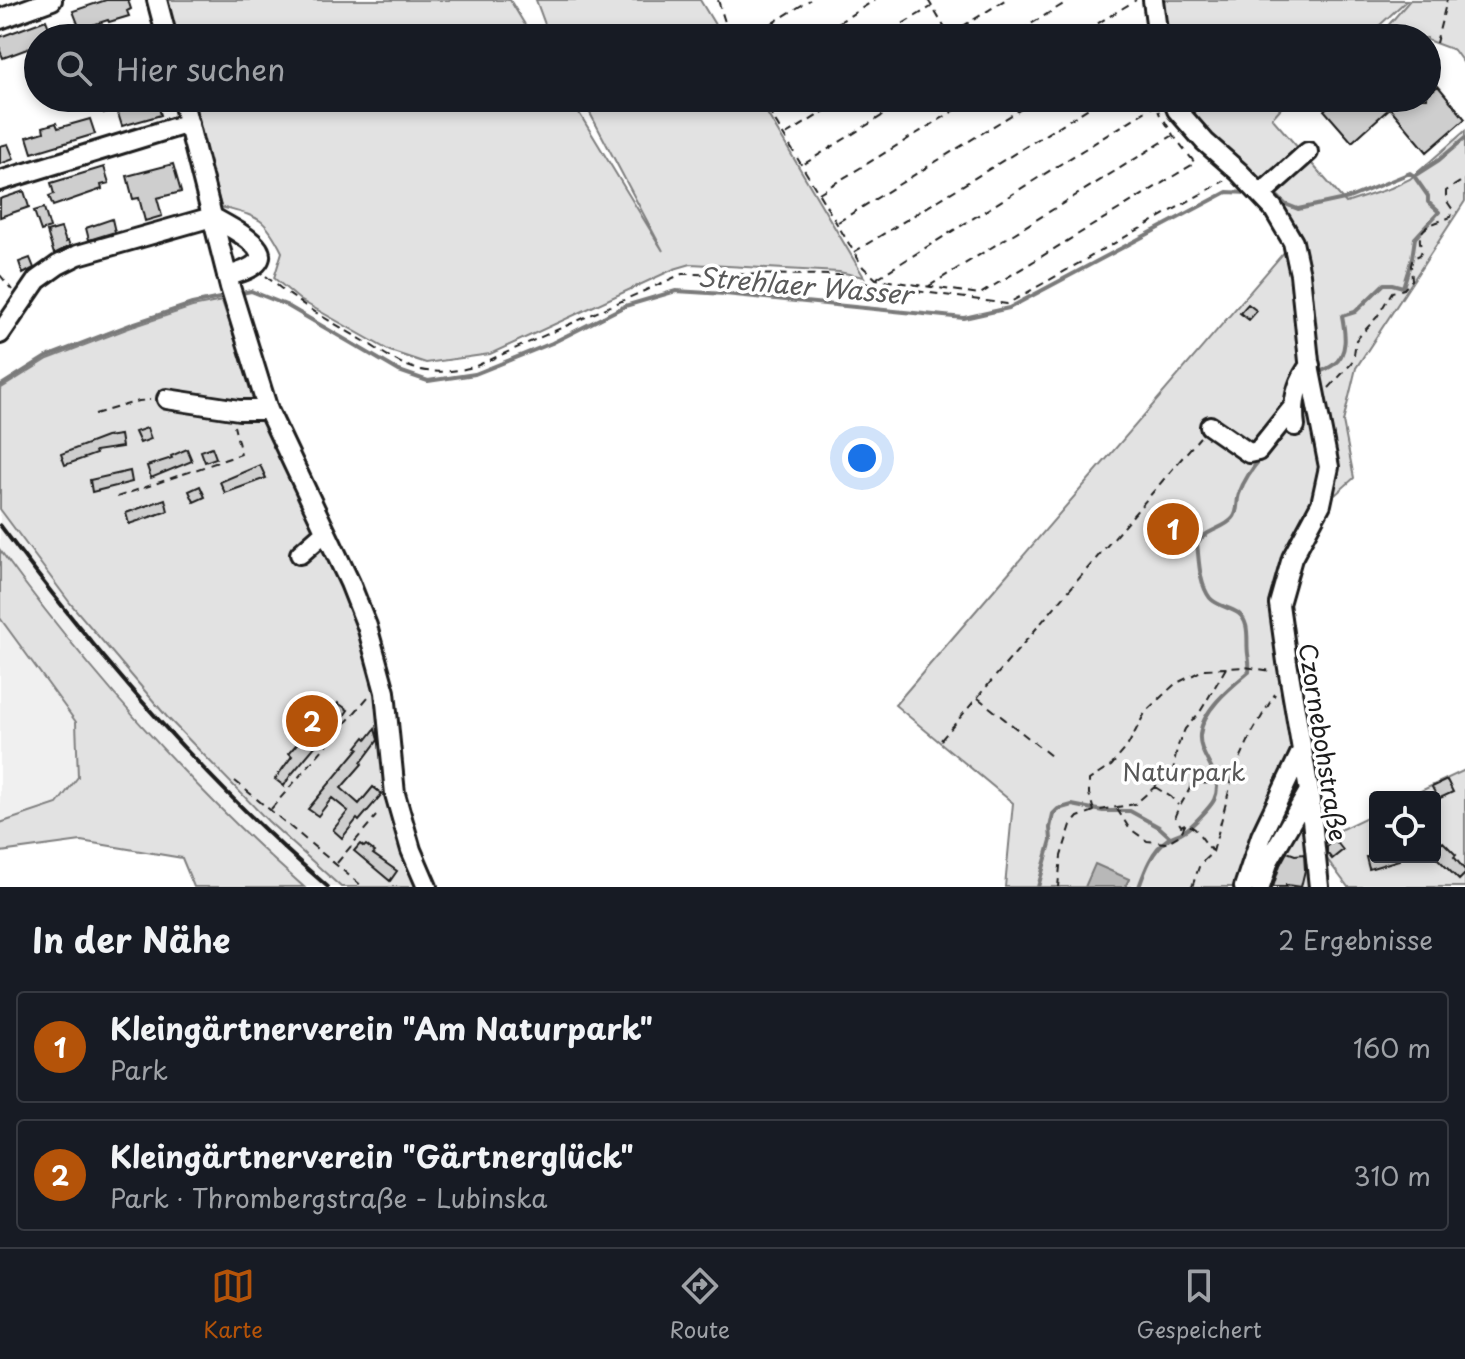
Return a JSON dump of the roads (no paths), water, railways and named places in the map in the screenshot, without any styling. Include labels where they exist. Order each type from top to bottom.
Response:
[{"type":"street","points":[[0,19],[52,0]]},
{"type":"street","points":[[157,0],[163,24]]},
{"type":"street","points":[[1153,0],[1156,24]]},
{"type":"street","points":[[186,112],[230,287],[268,410],[362,612],[377,658],[385,692],[395,794],[411,850],[427,887]]},
{"type":"street","points":[[1179,112],[1205,142],[1239,172],[1266,190],[1293,242],[1300,274],[1312,378],[1299,380],[1294,415],[1258,451],[1249,453],[1210,426]]},
{"type":"street","points":[[0,181],[189,123]]},
{"type":"street","points":[[1266,190],[1308,152]]},
{"type":"street","points":[[0,334],[37,280],[58,265],[78,255],[212,217],[253,241],[260,252],[254,266],[230,287]]},
{"type":"street","name":"Czornebohstraße","points":[[1312,378],[1329,467],[1321,504],[1292,558],[1279,604],[1309,791],[1319,887]]},
{"type":"street","points":[[167,399],[239,410],[268,410]]},
{"type":"street","points":[[300,554],[325,532]]},
{"type":"street","points":[[1244,887],[1261,836],[1302,750]]},
{"type":"street","points":[[1260,887],[1269,860],[1309,791]]},
{"type":"waterway","points":[[1271,190],[1285,204],[1298,209],[1349,198],[1410,173],[1414,176],[1465,138]]},
{"type":"waterway","points":[[1242,163],[1265,184]]},
{"type":"waterway","points":[[1315,374],[1331,366],[1342,355],[1345,342],[1342,316],[1355,312],[1384,284],[1403,287],[1415,238],[1439,212],[1428,202],[1428,196],[1414,176]]},
{"type":"waterway","name":"Strehlaer Wasser","points":[[237,294],[251,291],[286,305],[399,371],[428,381],[475,374],[552,343],[625,306],[676,291],[964,318],[1009,308],[1227,192],[1248,193]]},
{"type":"waterway","name":"Strehlaer Wasser","points":[[0,386],[46,357],[132,324],[192,304],[229,296]]},
{"type":"waterway","points":[[1139,887],[1153,855],[1168,839],[1196,821],[1212,803],[1217,791],[1200,735],[1212,708],[1249,672],[1247,632],[1245,622],[1238,613],[1216,603],[1206,592],[1197,543],[1233,518],[1243,483],[1263,456]]},
{"type":"waterway","points":[[1038,887],[1051,840],[1053,814],[1058,809],[1072,805],[1103,811],[1130,811],[1170,837]]},
{"type":"railway","points":[[0,525],[75,622],[154,715],[238,804],[328,887]]},
{"type":"place","name":"Kleingärtnerverein \"Am Naturpark\"","points":[[1173,529]]},
{"type":"place","name":"Kleingärtnerverein \"Gärtnerglück\"","points":[[312,721]]},
{"type":"park label","name":"Naturpark","points":[[1184,771]]}]
